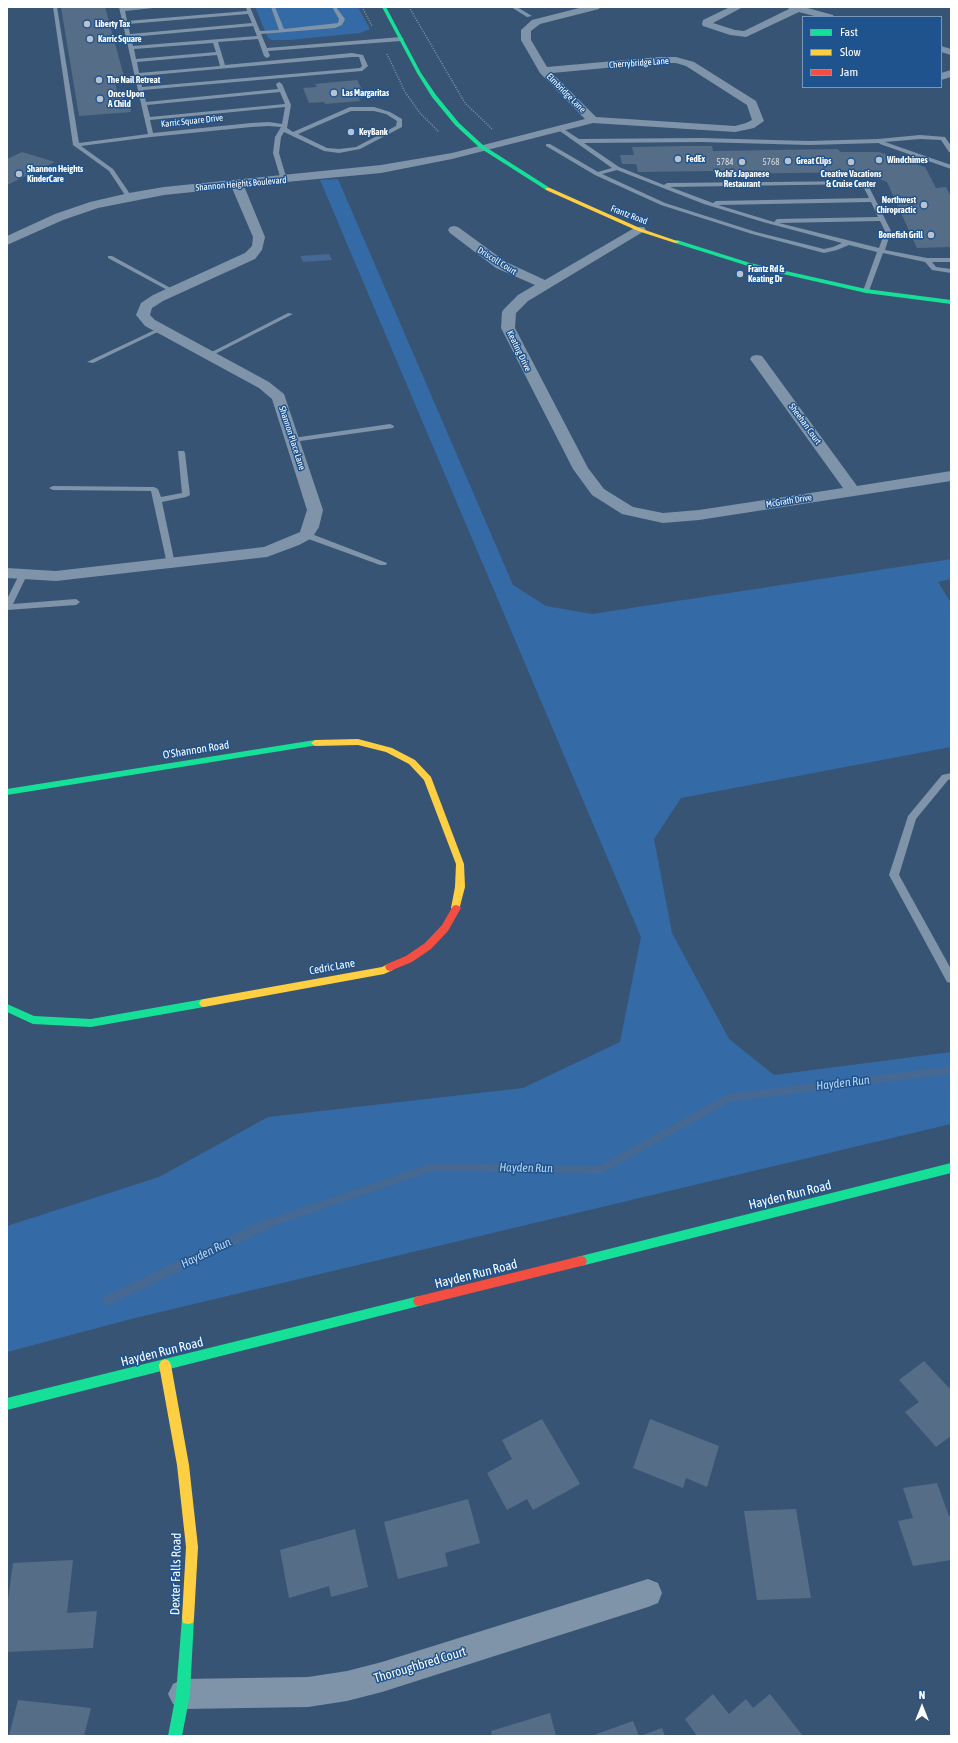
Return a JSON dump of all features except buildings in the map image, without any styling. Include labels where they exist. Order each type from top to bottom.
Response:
[{"type":"main road","name":"Frantz Road","points":[[384,7],[434,96],[457,124],[482,147],[554,193],[640,230],[748,264],[866,291],[951,302]]},
{"type":"main road","name":"O'Shannon Road","points":[[7,792],[324,742],[358,742],[389,750]]},
{"type":"main road","name":"Cedric Lane","points":[[7,1008],[33,1020],[90,1023],[384,970],[409,959],[428,946],[445,928],[455,911],[460,887],[460,864],[428,779],[412,762],[389,750]]},
{"type":"main road","name":"Hayden Run Road","points":[[7,1404],[951,1168]]},
{"type":"main road","name":"Dexter Falls Road","points":[[165,1365],[183,1465],[192,1547],[184,1694],[175,1736]]},
{"type":"street","points":[[546,10],[555,16],[595,7]]},
{"type":"street","points":[[738,7],[707,22],[707,24],[734,34],[746,34],[796,8],[825,16]]},
{"type":"street","name":"Elmbridge Lane","points":[[555,16],[536,22],[526,30],[526,40],[544,71],[593,120]]},
{"type":"street","name":"Cherrybridge Lane","points":[[544,71],[659,60],[676,60],[690,64],[752,103],[758,121],[750,126],[736,129]]},
{"type":"street","name":"Elmbridge Lane","points":[[482,147],[593,120],[736,129]]},
{"type":"street","name":"Shannon Heights Boulevard","points":[[7,242],[25,231],[94,205],[129,197],[381,169],[452,156],[482,147]]},
{"type":"street","name":"Shannon Place Lane","points":[[237,184],[259,237],[258,246],[250,256],[173,291],[146,306],[143,315],[150,323],[264,385],[279,397],[315,510],[311,527],[306,535]]},
{"type":"street","points":[[13,226],[25,231]]},
{"type":"street","name":"Driscoll Court","points":[[454,230],[477,249],[501,265],[545,285]]},
{"type":"street","name":"Keating Drive","points":[[628,511],[598,492],[581,468],[508,328],[509,312],[523,298],[640,230]]},
{"type":"street","name":"Sheehan Court","points":[[757,359],[853,490]]},
{"type":"street","name":"McGrath Drive","points":[[628,511],[663,518],[699,516],[853,490],[951,476]]},
{"type":"street","points":[[7,573],[64,576],[267,552],[294,542],[306,535]]},
{"type":"street","name":"Thoroughbred Court","points":[[184,1694],[308,1692],[347,1686],[390,1674],[648,1593]]},
{"type":"lane","points":[[55,7],[76,145],[111,170],[129,197]]},
{"type":"lane","points":[[122,9],[161,7]]},
{"type":"lane","points":[[273,7],[282,31]]},
{"type":"lane","points":[[131,48],[215,41],[282,31],[335,26],[340,24],[342,19],[334,7]]},
{"type":"lane","points":[[513,7],[529,16]]},
{"type":"lane","name":"Karric Square Drive","points":[[122,9],[151,134],[269,124],[284,127]]},
{"type":"lane","points":[[125,23],[249,10],[288,105],[284,127],[278,137],[276,153],[284,180]]},
{"type":"lane","points":[[128,36],[255,24]]},
{"type":"lane","points":[[265,50],[401,39]]},
{"type":"lane","points":[[215,41],[223,67]]},
{"type":"lane","points":[[134,61],[219,53]]},
{"type":"lane","points":[[137,75],[352,55],[361,56],[365,66],[362,69],[140,89]]},
{"type":"lane","points":[[144,104],[281,90]]},
{"type":"lane","points":[[147,119],[288,105]]},
{"type":"lane","points":[[284,127],[293,134],[326,150],[339,151],[358,148],[398,128],[400,120],[388,113],[374,109],[350,109],[293,134]]},
{"type":"lane","points":[[559,128],[580,141],[617,168],[706,203],[765,221],[881,251],[927,260],[951,260]]},
{"type":"lane","points":[[76,145],[151,134]]},
{"type":"lane","points":[[580,141],[701,140],[809,143],[878,141],[920,137],[943,138],[951,151]]},
{"type":"lane","points":[[878,141],[951,167]]},
{"type":"lane","points":[[548,146],[597,174],[663,204],[754,233],[824,251],[836,250],[847,243]]},
{"type":"lane","points":[[597,174],[617,168]]},
{"type":"lane","points":[[661,185],[864,182],[888,231],[866,291]]},
{"type":"lane","points":[[706,203],[874,200]]},
{"type":"lane","points":[[765,221],[882,219]]},
{"type":"lane","points":[[110,257],[173,291]]},
{"type":"lane","points":[[927,260],[934,270],[951,271]]},
{"type":"lane","points":[[209,355],[290,314]]},
{"type":"lane","points":[[91,362],[161,329]]},
{"type":"lane","points":[[293,440],[390,426]]},
{"type":"lane","points":[[158,500],[186,494],[181,453]]},
{"type":"lane","points":[[53,488],[154,489],[158,500],[171,564]]},
{"type":"lane","points":[[306,535],[383,563]]},
{"type":"lane","points":[[7,607],[23,574]]},
{"type":"lane","points":[[7,607],[76,602]]},
{"type":"lane","points":[[951,776],[945,777],[911,818],[894,875],[951,979]]},
{"type":"shaded area","points":[[255,7],[358,7],[370,29],[360,33],[289,40],[272,40],[268,38]]},
{"type":"shaded area","points":[[338,179],[513,585],[546,606],[592,614],[951,559],[951,579],[938,582],[951,603],[951,747],[681,798],[654,839],[672,933],[729,1039],[774,1075],[951,1052],[951,1124],[135,1318],[7,1352],[7,1226],[159,1177],[268,1117],[523,1088],[620,1042],[641,937],[320,180]]},
{"type":"shaded area","points":[[329,254],[332,260],[303,262],[300,256]]},
{"type":"waterway","name":"Hayden Run","points":[[267,1224],[433,1167],[600,1170],[729,1098],[951,1070]]},
{"type":"waterway","name":"Hayden Run","points":[[108,1300],[269,1223]]},
{"type":"traffic: fast","points":[[384,7],[419,73],[434,96],[457,124],[482,147],[548,189]]},
{"type":"traffic: fast","points":[[677,242],[748,264],[866,291],[951,302]]},
{"type":"traffic: fast","points":[[7,792],[315,743]]},
{"type":"traffic: fast","points":[[7,1008],[33,1020],[91,1023],[204,1003]]},
{"type":"traffic: fast","points":[[581,1261],[951,1168]]},
{"type":"traffic: fast","points":[[7,1404],[419,1301]]},
{"type":"traffic: fast","points":[[175,1736],[183,1694],[188,1618]]},
{"type":"traffic: slow","points":[[548,189],[640,230],[677,242]]},
{"type":"traffic: slow","points":[[315,743],[358,742],[389,750],[412,762],[428,779],[460,864],[460,887],[456,908]]},
{"type":"traffic: slow","points":[[204,1003],[384,970],[390,967]]},
{"type":"traffic: slow","points":[[165,1365],[183,1465],[192,1547],[188,1618]]},
{"type":"traffic: jam","points":[[390,967],[409,959],[428,946],[445,928],[456,908]]},
{"type":"traffic: jam","points":[[419,1301],[581,1261]]},
{"type":"place","name":"Liberty Tax","points":[[87,24]]},
{"type":"place","name":"Karric Square","points":[[90,39]]},
{"type":"place","name":"The Nail Retreat","points":[[99,80]]},
{"type":"place","name":"Las Margaritas","points":[[334,93]]},
{"type":"place","name":"Once Upon A Child","points":[[100,99]]},
{"type":"place","name":"KeyBank","points":[[351,132]]},
{"type":"place","name":"FedEx","points":[[678,159]]},
{"type":"place","name":"Windchimes","points":[[879,160]]},
{"type":"place","name":"Great Clips","points":[[788,161]]},
{"type":"place","name":"Yoshi's Japanese Restaurant","points":[[742,162]]},
{"type":"place","name":"Creative Vacations & Cruise Center","points":[[851,162]]},
{"type":"place","name":"Shannon Heights KinderCare","points":[[19,174]]},
{"type":"place","name":"Northwest Chiropractic","points":[[924,205]]},
{"type":"place","name":"Bonefish Grill","points":[[931,235]]},
{"type":"place","name":"Frantz Rd & Keating Dr","points":[[740,274]]}]
